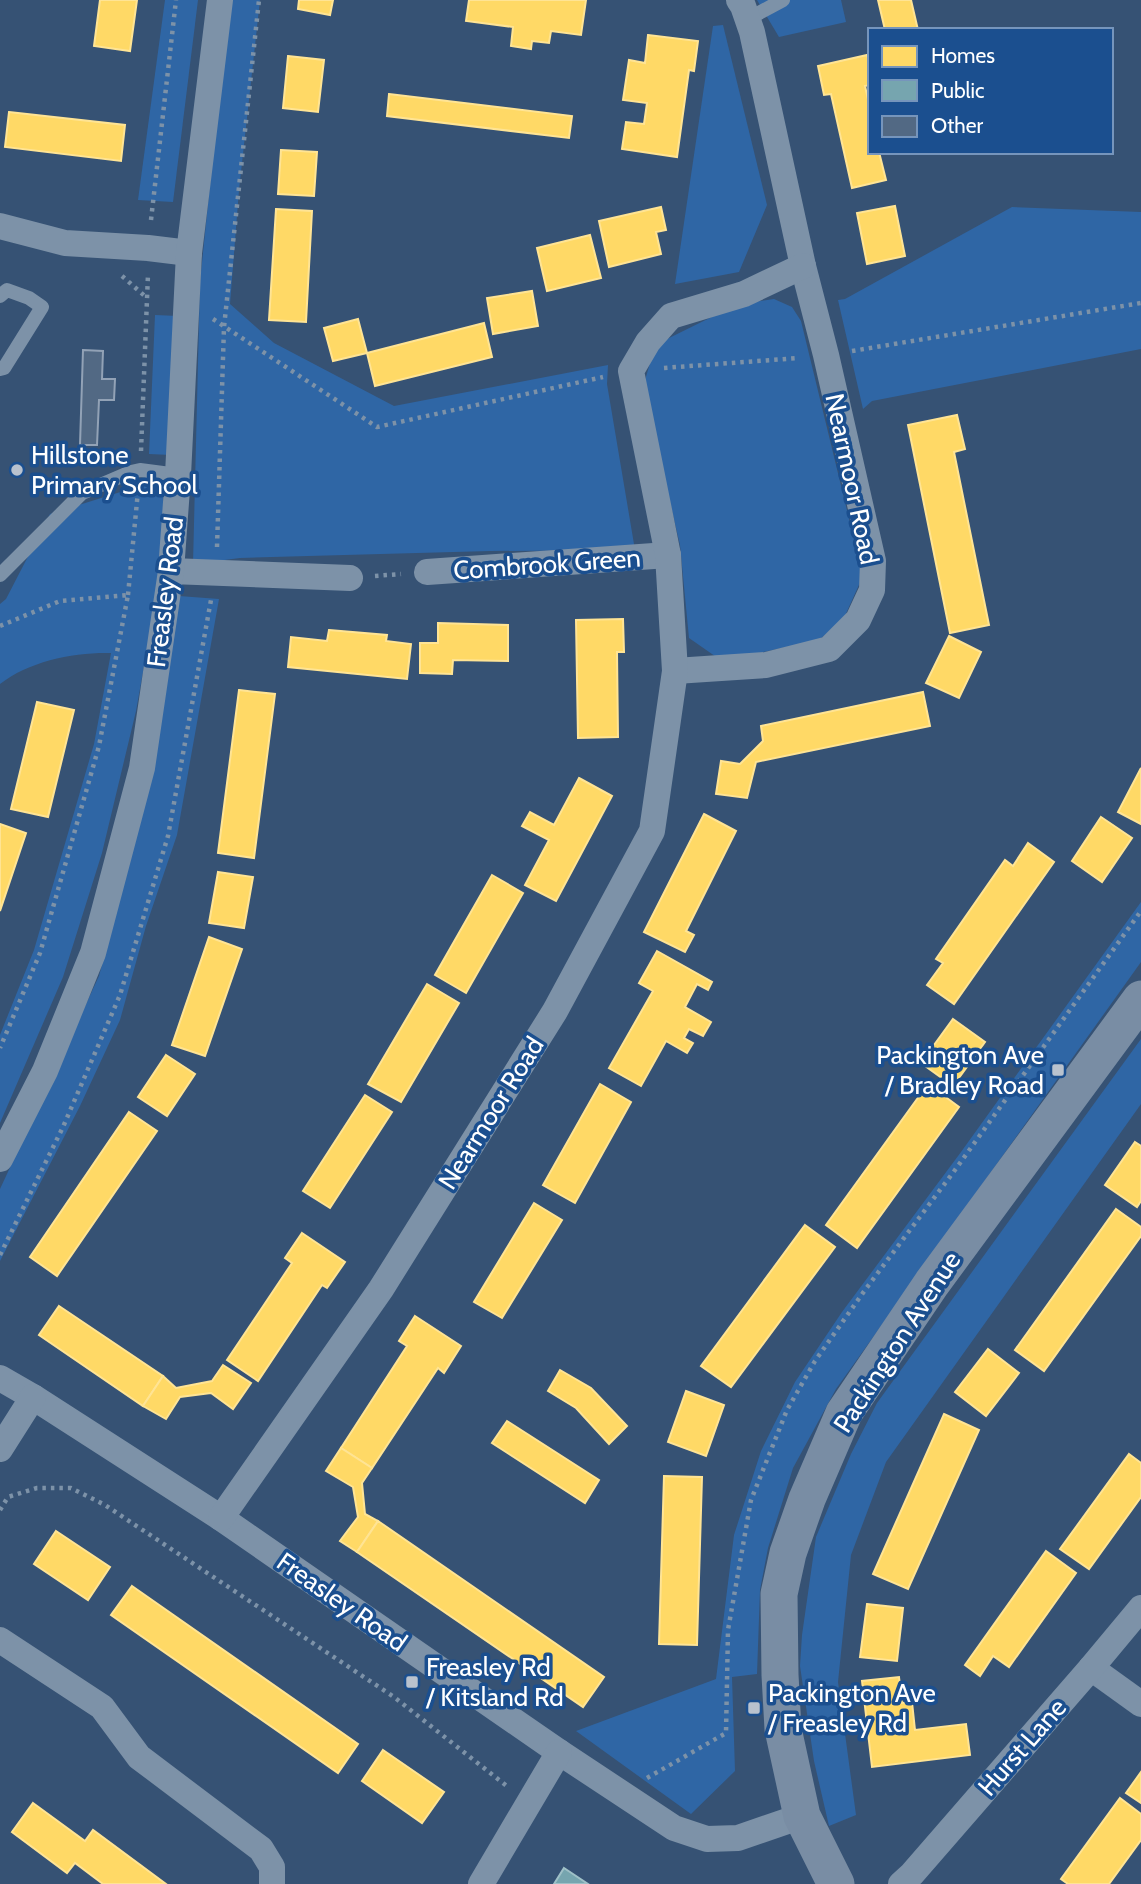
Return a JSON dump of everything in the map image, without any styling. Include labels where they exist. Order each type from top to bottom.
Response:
[{"type":"street","name":"Freasley Road","points":[[0,1158],[45,1071],[93,953],[142,768],[171,571],[188,253],[220,0]]},
{"type":"street","name":"Nearmoor Road","points":[[675,671],[766,665],[830,649],[858,621],[872,590],[873,561],[827,355],[803,266],[752,32],[743,10]]},
{"type":"street","points":[[0,226],[65,243],[188,253]]},
{"type":"street","points":[[631,371],[648,342],[671,316],[744,294],[803,266]]},
{"type":"street","name":"Nearmoor Road","points":[[220,1518],[388,1278],[555,1011],[652,831],[675,671],[668,555],[631,371]]},
{"type":"street","name":"Combrook Green","points":[[427,572],[668,555]]},
{"type":"street","points":[[171,571],[349,578]]},
{"type":"street","name":"Packington Avenue","points":[[802,1816],[783,1729],[779,1594],[788,1553],[807,1499],[844,1413],[932,1283],[1141,999]]},
{"type":"street","name":"Freasley Road","points":[[0,1378],[33,1396],[220,1518],[674,1828],[707,1839],[738,1838],[802,1816]]},
{"type":"street","points":[[0,1449],[33,1396]]},
{"type":"street","name":"Hurst Lane","points":[[901,1884],[1141,1608]]},
{"type":"street","points":[[0,1640],[102,1707],[139,1757],[261,1849],[272,1867],[272,1884]]},
{"type":"street","points":[[1091,1668],[1141,1704]]},
{"type":"street","points":[[481,1884],[559,1752]]},
{"type":"street","points":[[802,1816],[836,1884]]},
{"type":"lane","points":[[743,10],[783,0]]},
{"type":"lane","points":[[0,296],[8,290],[30,298],[42,307],[4,368],[0,369]]},
{"type":"lane","points":[[0,575],[82,493],[140,470],[178,475]]},
{"type":"path","points":[[0,1048],[40,953],[99,746],[128,595],[140,470],[148,248],[176,0]]},
{"type":"path","points":[[186,301],[377,428],[631,371],[827,355],[1141,303]]},
{"type":"path","points":[[349,578],[427,572]]},
{"type":"path","points":[[0,626],[60,601],[128,595]]},
{"type":"path","points":[[0,1510],[8,1497],[37,1488],[71,1488],[105,1505],[394,1697],[509,1788],[511,1833]]},
{"type":"shaded area","points":[[165,0],[198,0],[173,202],[138,200]]},
{"type":"shaded area","points":[[229,0],[260,0],[239,190],[230,304],[274,343],[394,406],[608,365],[607,384],[635,550],[240,558],[193,564],[200,282]]},
{"type":"shaded area","points":[[757,0],[841,0],[846,22],[779,37]]},
{"type":"shaded area","points":[[723,25],[767,205],[739,272],[675,284],[713,26]]},
{"type":"shaded area","points":[[1012,207],[1141,212],[1141,349],[872,401],[863,409],[838,300],[845,299]]},
{"type":"shaded area","points":[[774,299],[792,307],[801,321],[863,576],[844,618],[819,640],[722,661],[689,638],[680,545],[643,387],[653,353],[665,340],[738,304]]},
{"type":"shaded area","points":[[155,315],[178,316],[171,455],[149,454]]},
{"type":"shaded area","points":[[163,483],[163,532],[157,594],[136,711],[102,853],[63,977],[0,1123],[0,1035],[34,950],[94,744],[111,653],[68,656],[38,664],[0,684],[0,604],[6,599],[50,514],[146,484]]},
{"type":"shaded area","points":[[179,596],[219,599],[177,835],[146,926],[120,1020],[80,1106],[0,1261],[0,1189],[99,976],[135,838]]},
{"type":"shaded area","points":[[1141,902],[1141,962],[836,1389],[793,1468],[768,1548],[760,1590],[757,1674],[732,1677],[735,1771],[691,1814],[576,1731],[716,1679],[734,1535],[761,1451],[795,1382],[842,1312]]},
{"type":"shaded area","points":[[1141,1039],[1141,1104],[886,1462],[851,1555],[838,1682],[856,1815],[829,1826],[814,1761],[800,1666],[816,1537],[851,1454],[877,1403]]},
{"type":"building: Homes","points":[[100,0],[137,0],[130,51],[94,46]]},
{"type":"building: Homes","points":[[299,0],[333,0],[330,15],[298,9]]},
{"type":"building: Homes","points":[[469,0],[586,0],[581,35],[551,31],[549,43],[532,41],[531,49],[511,46],[513,27],[466,21]]},
{"type":"building: Homes","points":[[878,0],[911,0],[918,28],[885,28]]},
{"type":"building: Homes","points":[[648,35],[698,41],[694,71],[689,70],[677,157],[622,149],[626,122],[644,124],[647,103],[623,100],[629,60],[645,63]]},
{"type":"building: Homes","points":[[867,55],[868,85],[865,86],[868,99],[868,154],[880,154],[886,180],[852,188],[831,94],[824,95],[818,66]]},
{"type":"building: Homes","points":[[288,56],[324,60],[318,112],[283,108]]},
{"type":"building: Homes","points":[[389,94],[572,116],[569,138],[387,116]]},
{"type":"building: Homes","points":[[9,112],[125,125],[121,161],[5,147]]},
{"type":"building: Homes","points":[[281,150],[317,152],[314,196],[278,194]]},
{"type":"building: Homes","points":[[895,206],[905,256],[867,264],[857,213]]},
{"type":"building: Homes","points":[[661,207],[666,230],[656,232],[661,254],[609,267],[599,221]]},
{"type":"building: Homes","points":[[276,209],[312,211],[306,322],[269,320]]},
{"type":"building: Homes","points":[[590,235],[601,278],[547,291],[537,248]]},
{"type":"building: Homes","points":[[532,291],[538,326],[493,334],[487,298]]},
{"type":"building: Homes","points":[[358,319],[367,353],[333,361],[324,328]]},
{"type":"building: Homes","points":[[484,323],[492,357],[375,386],[367,353]]},
{"type":"building: Homes","points":[[957,415],[965,449],[954,452],[989,625],[950,633],[908,425]]},
{"type":"building: Homes","points":[[623,619],[624,652],[617,652],[618,737],[578,738],[576,620]]},
{"type":"building: Homes","points":[[438,623],[508,625],[508,661],[453,660],[452,674],[420,673],[420,643],[438,643]]},
{"type":"building: Homes","points":[[329,630],[387,635],[386,641],[411,644],[407,679],[288,667],[291,637],[327,641]]},
{"type":"building: Homes","points":[[949,636],[981,652],[959,698],[926,683]]},
{"type":"building: Homes","points":[[239,690],[275,694],[254,858],[218,853]]},
{"type":"building: Homes","points":[[923,692],[930,726],[756,762],[747,798],[716,794],[721,761],[740,764],[763,741],[761,726]]},
{"type":"building: Homes","points":[[37,702],[74,710],[48,817],[11,809]]},
{"type":"building: Homes","points":[[1141,768],[1141,824],[1118,812]]},
{"type":"building: Homes","points":[[579,778],[612,796],[556,901],[525,885],[549,840],[522,826],[530,812],[554,825]]},
{"type":"building: Homes","points":[[704,814],[736,831],[686,931],[694,935],[685,952],[644,932]]},
{"type":"building: Homes","points":[[1101,817],[1132,838],[1102,882],[1072,861]]},
{"type":"building: Homes","points":[[0,824],[26,833],[0,911]]},
{"type":"building: Homes","points":[[1028,843],[1054,862],[954,1004],[927,985],[943,963],[936,959],[1005,860],[1013,866]]},
{"type":"building: Homes","points":[[218,872],[253,877],[244,928],[209,923]]},
{"type":"building: Homes","points":[[492,875],[523,893],[466,993],[435,975]]},
{"type":"building: Homes","points":[[209,937],[242,949],[205,1056],[172,1045]]},
{"type":"building: Homes","points":[[657,951],[712,982],[708,990],[697,984],[685,1007],[711,1022],[703,1036],[689,1029],[684,1038],[693,1043],[687,1053],[666,1041],[641,1086],[609,1068],[653,991],[639,983]]},
{"type":"building: Homes","points":[[427,984],[459,1003],[401,1102],[368,1084]]},
{"type":"building: Homes","points":[[953,1019],[985,1042],[953,1086],[921,1063]]},
{"type":"building: Homes","points":[[166,1055],[195,1074],[167,1116],[138,1097]]},
{"type":"building: Homes","points":[[600,1084],[631,1102],[575,1203],[543,1185]]},
{"type":"building: Homes","points":[[928,1084],[959,1107],[857,1248],[826,1225]]},
{"type":"building: Homes","points":[[365,1095],[392,1112],[330,1208],[303,1191]]},
{"type":"building: Homes","points":[[129,1112],[157,1131],[57,1276],[30,1257]]},
{"type":"building: Homes","points":[[1135,1142],[1141,1146],[1141,1201],[1137,1207],[1105,1185]]},
{"type":"building: Homes","points":[[534,1203],[562,1220],[502,1318],[474,1302]]},
{"type":"building: Homes","points":[[1116,1209],[1141,1227],[1141,1236],[1044,1371],[1015,1350]]},
{"type":"building: Homes","points":[[805,1225],[835,1247],[731,1387],[701,1366]]},
{"type":"building: Homes","points":[[302,1233],[345,1262],[327,1288],[322,1285],[258,1381],[227,1360],[292,1263],[285,1258]]},
{"type":"building: Homes","points":[[59,1306],[163,1376],[143,1406],[39,1335]]},
{"type":"building: Homes","points":[[415,1316],[461,1346],[444,1373],[438,1368],[372,1468],[341,1448],[407,1346],[399,1341]]},
{"type":"building: Homes","points":[[988,1349],[1019,1373],[986,1416],[955,1392]]},
{"type":"building: Homes","points":[[223,1365],[251,1383],[233,1409],[211,1393],[180,1397],[166,1419],[143,1406],[163,1376],[176,1388],[212,1381]]},
{"type":"building: Homes","points":[[560,1370],[591,1388],[627,1426],[609,1444],[576,1408],[548,1391]]},
{"type":"building: Homes","points":[[686,1391],[724,1405],[706,1456],[668,1442]]},
{"type":"building: Homes","points":[[944,1414],[979,1430],[908,1589],[873,1574]]},
{"type":"building: Homes","points":[[507,1421],[599,1480],[585,1503],[492,1443]]},
{"type":"building: Homes","points":[[341,1448],[372,1468],[362,1483],[365,1514],[378,1521],[357,1552],[340,1541],[358,1517],[353,1487],[326,1471]]},
{"type":"building: Homes","points":[[1129,1454],[1141,1463],[1141,1497],[1089,1569],[1060,1549]]},
{"type":"building: Homes","points":[[664,1476],[702,1477],[697,1645],[659,1644]]},
{"type":"building: Homes","points":[[378,1521],[604,1677],[583,1707],[357,1552]]},
{"type":"building: Homes","points":[[56,1531],[110,1567],[88,1600],[34,1564]]},
{"type":"building: Homes","points":[[1046,1551],[1076,1573],[1009,1667],[993,1656],[980,1676],[965,1665]]},
{"type":"building: Homes","points":[[132,1586],[358,1744],[338,1773],[111,1615]]},
{"type":"building: Homes","points":[[867,1604],[903,1608],[897,1661],[860,1657]]},
{"type":"building: Homes","points":[[899,1677],[902,1703],[912,1702],[915,1730],[966,1724],[970,1755],[872,1767],[862,1681]]},
{"type":"building: Homes","points":[[383,1750],[444,1792],[422,1823],[362,1781]]},
{"type":"building: Homes","points":[[1141,1772],[1141,1803],[1126,1793]]},
{"type":"building: Homes","points":[[1120,1798],[1141,1814],[1141,1840],[1109,1884],[1068,1884],[1061,1879]]},
{"type":"building: Homes","points":[[33,1803],[85,1841],[93,1830],[166,1884],[103,1884],[75,1863],[67,1873],[12,1832]]},
{"type":"building: Public","points":[[564,1868],[588,1884],[554,1884]]},
{"type":"building: Other","points":[[83,350],[103,351],[102,379],[115,379],[114,400],[99,400],[97,445],[80,445]]},
{"type":"place","name":"Hillstone Primary School","points":[[17,470]]},
{"type":"place","name":"Packington Ave / Bradley Road","points":[[1058,1070]]},
{"type":"place","name":"Freasley Rd / Kitsland Rd","points":[[412,1682]]},
{"type":"place","name":"Packington Ave / Freasley Rd","points":[[754,1708]]}]
